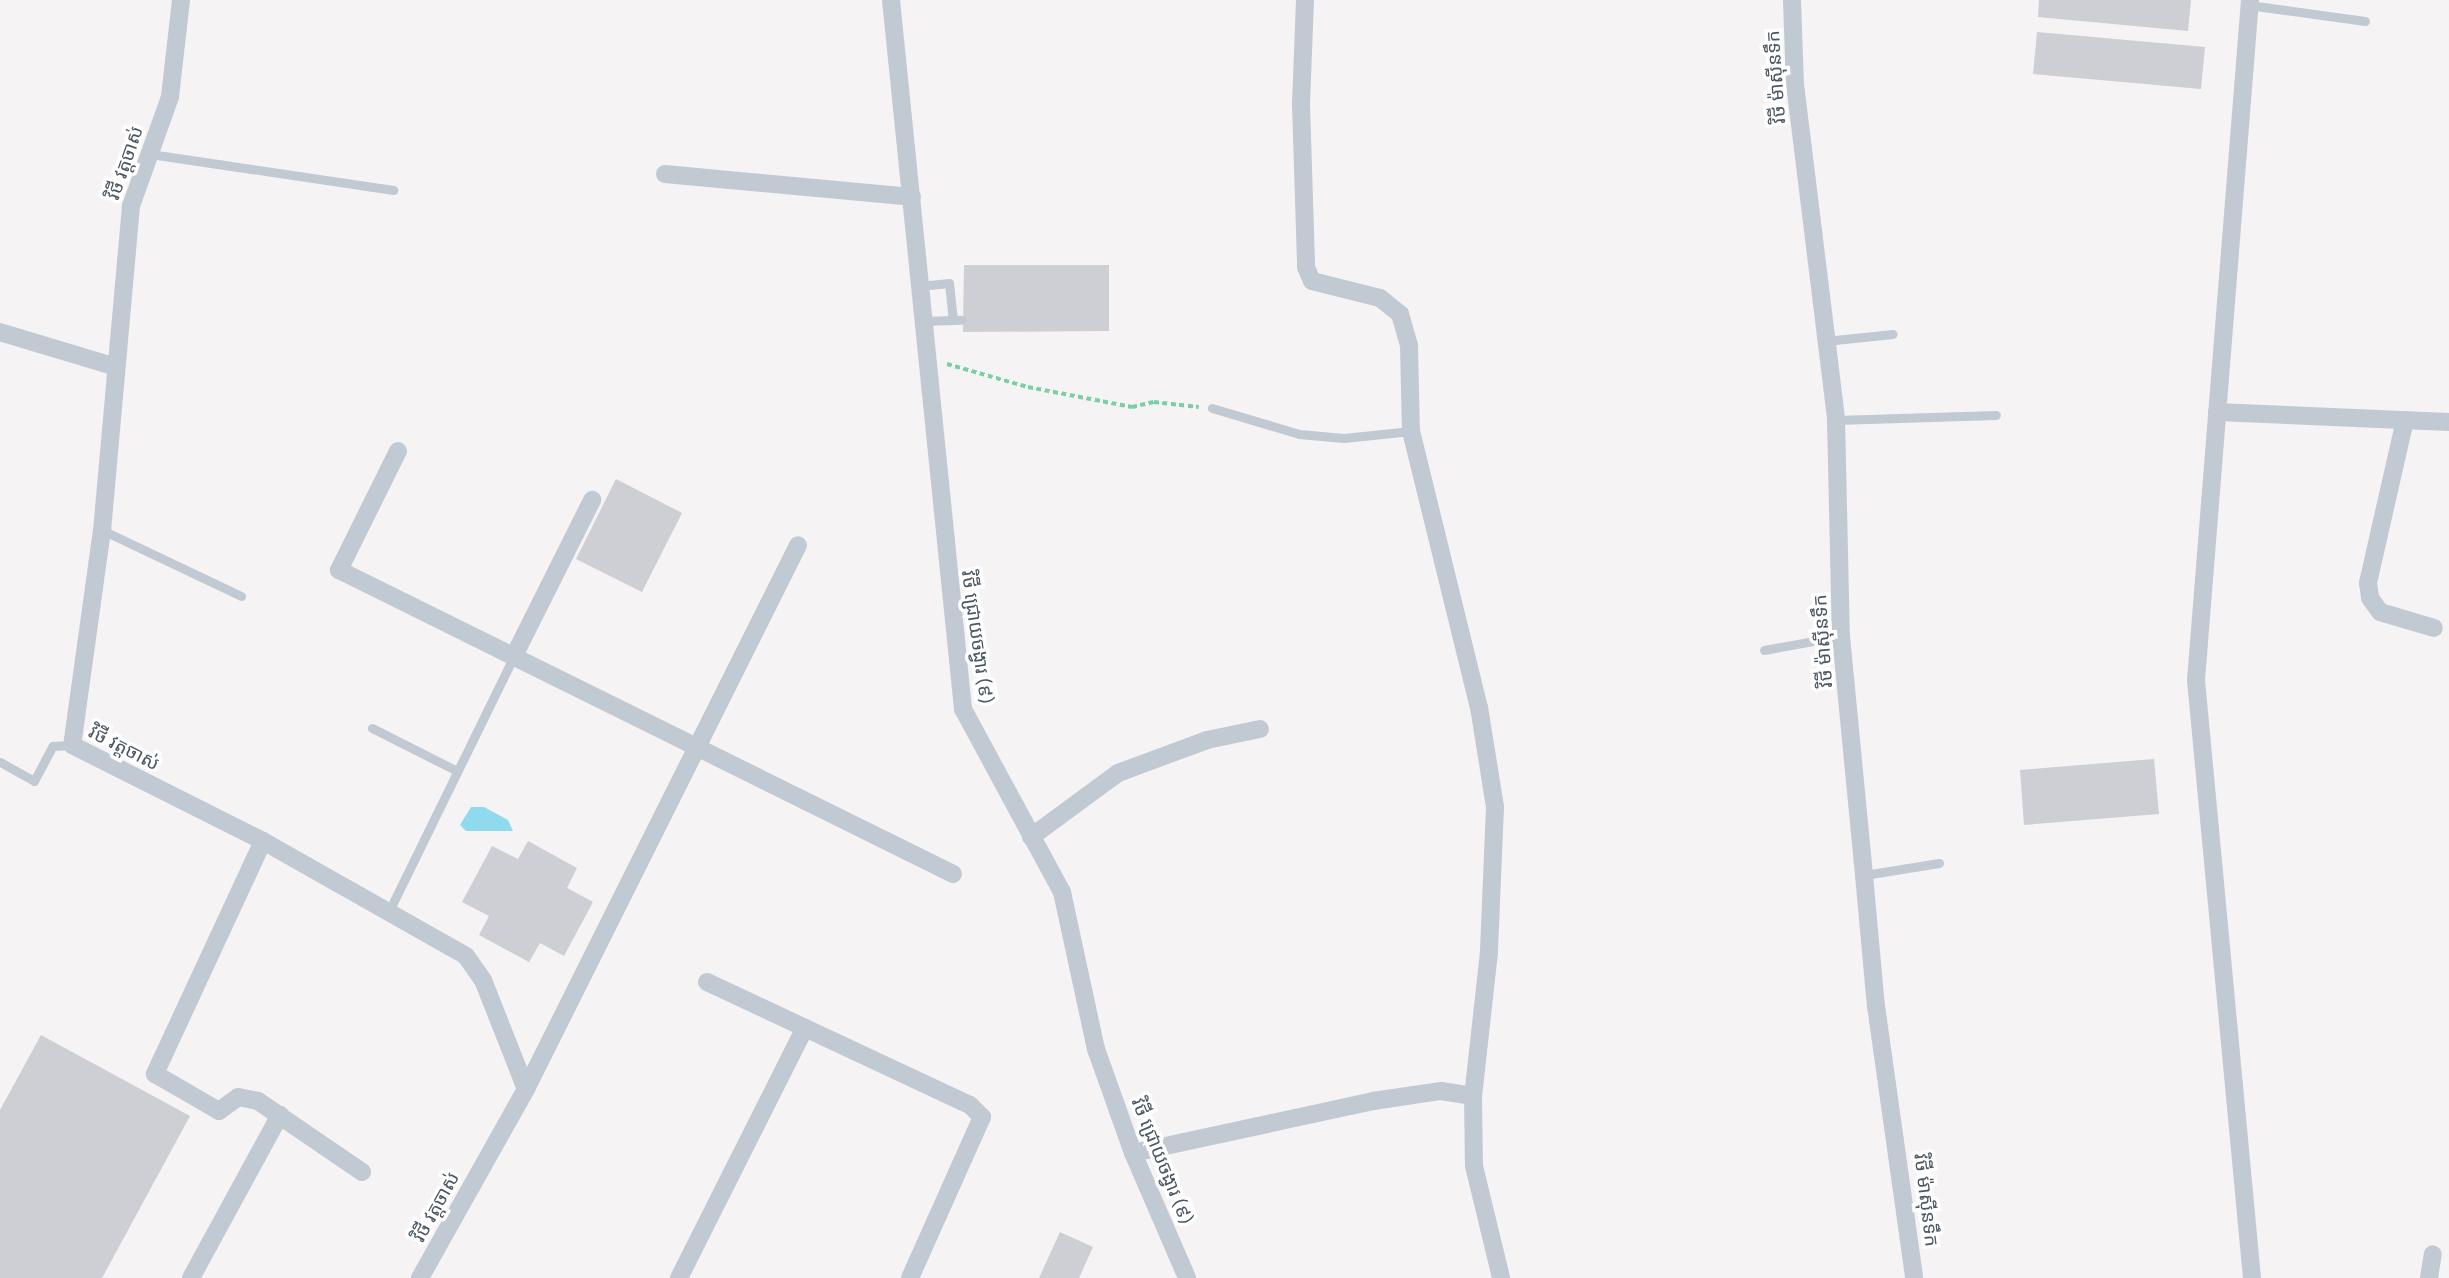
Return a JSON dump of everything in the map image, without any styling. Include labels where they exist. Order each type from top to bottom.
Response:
[{"type":"street","name":"វិថី វត្តចាស់","points":[[181,0],[170,97],[131,206],[102,530],[72,745],[263,841],[390,909],[466,956],[483,980],[526,1089],[420,1278]]},
{"type":"street","name":"វិថី ជ្រោយចង្វារ (៩)","points":[[891,0],[963,709],[1066,902],[1096,1049],[1133,1153],[1187,1278]]},
{"type":"street","points":[[1305,0],[1301,104],[1306,267],[1312,281],[1380,298],[1400,314],[1409,345],[1411,431],[1479,707],[1495,807],[1489,952],[1473,1097],[1474,1166],[1501,1278]]},
{"type":"street","name":"វិថី ម៉ាស៊ីនទឹក","points":[[1792,0],[1795,84],[1822,283],[1825,341],[1836,420],[1842,636],[1876,1006],[1914,1278]]},
{"type":"street","points":[[2249,3],[2196,680],[2252,1278]]},
{"type":"street","points":[[665,174],[912,197]]},
{"type":"street","points":[[0,332],[116,367]]},
{"type":"street","points":[[2217,412],[2449,422]]},
{"type":"street","points":[[2405,420],[2368,583],[2370,598],[2381,612],[2434,628]]},
{"type":"street","points":[[398,451],[339,570],[953,874]]},
{"type":"street","points":[[513,658],[593,500]]},
{"type":"street","points":[[526,1089],[798,545]]},
{"type":"street","points":[[1031,837],[1118,773],[1208,740],[1260,729]]},
{"type":"street","points":[[263,841],[155,1074],[219,1111],[247,1096],[280,1115],[362,1172]]},
{"type":"street","points":[[708,982],[970,1105],[982,1117],[910,1278]]},
{"type":"street","points":[[679,1278],[805,1028]]},
{"type":"street","points":[[1133,1153],[1373,1101],[1441,1091],[1473,1097]]},
{"type":"street","points":[[191,1278],[280,1115]]},
{"type":"street","points":[[2429,1278],[2433,1254]]},
{"type":"lane","points":[[2249,3],[2365,21]]},
{"type":"lane","points":[[150,154],[393,190]]},
{"type":"lane","points":[[920,286],[949,283],[957,320],[923,321]]},
{"type":"lane","points":[[1825,341],[1893,334]]},
{"type":"lane","points":[[1212,408],[1299,434],[1344,438],[1411,431]]},
{"type":"lane","points":[[1836,420],[1996,415]]},
{"type":"lane","points":[[102,530],[241,596]]},
{"type":"lane","points":[[1764,650],[1842,636]]},
{"type":"lane","points":[[390,909],[513,658]]},
{"type":"lane","points":[[372,728],[457,771]]},
{"type":"lane","points":[[0,762],[34,781],[53,746],[72,745]]},
{"type":"lane","points":[[1864,875],[1939,863]]},
{"type":"path","points":[[926,357],[1028,387],[1132,408],[1154,402],[1212,408]]},
{"type":"water","points":[[471,807],[484,807],[508,820],[513,831],[466,831],[460,825]]},
{"type":"building","points":[[2039,0],[2191,0],[2188,31],[2038,17]]},
{"type":"building","points":[[2037,32],[2205,47],[2201,89],[2033,74]]},
{"type":"building","points":[[964,265],[1109,265],[1109,331],[963,332]]},
{"type":"building","points":[[616,479],[682,513],[642,592],[576,559]]},
{"type":"building","points":[[2154,759],[2159,814],[2024,825],[2020,770]]},
{"type":"building","points":[[528,841],[577,868],[567,888],[593,902],[564,956],[540,943],[529,962],[479,935],[489,916],[462,902],[492,846],[518,859]]},
{"type":"building","points":[[41,1035],[190,1116],[102,1278],[0,1278],[0,1110]]},
{"type":"building","points":[[1060,1232],[1093,1247],[1079,1278],[1039,1278]]}]
